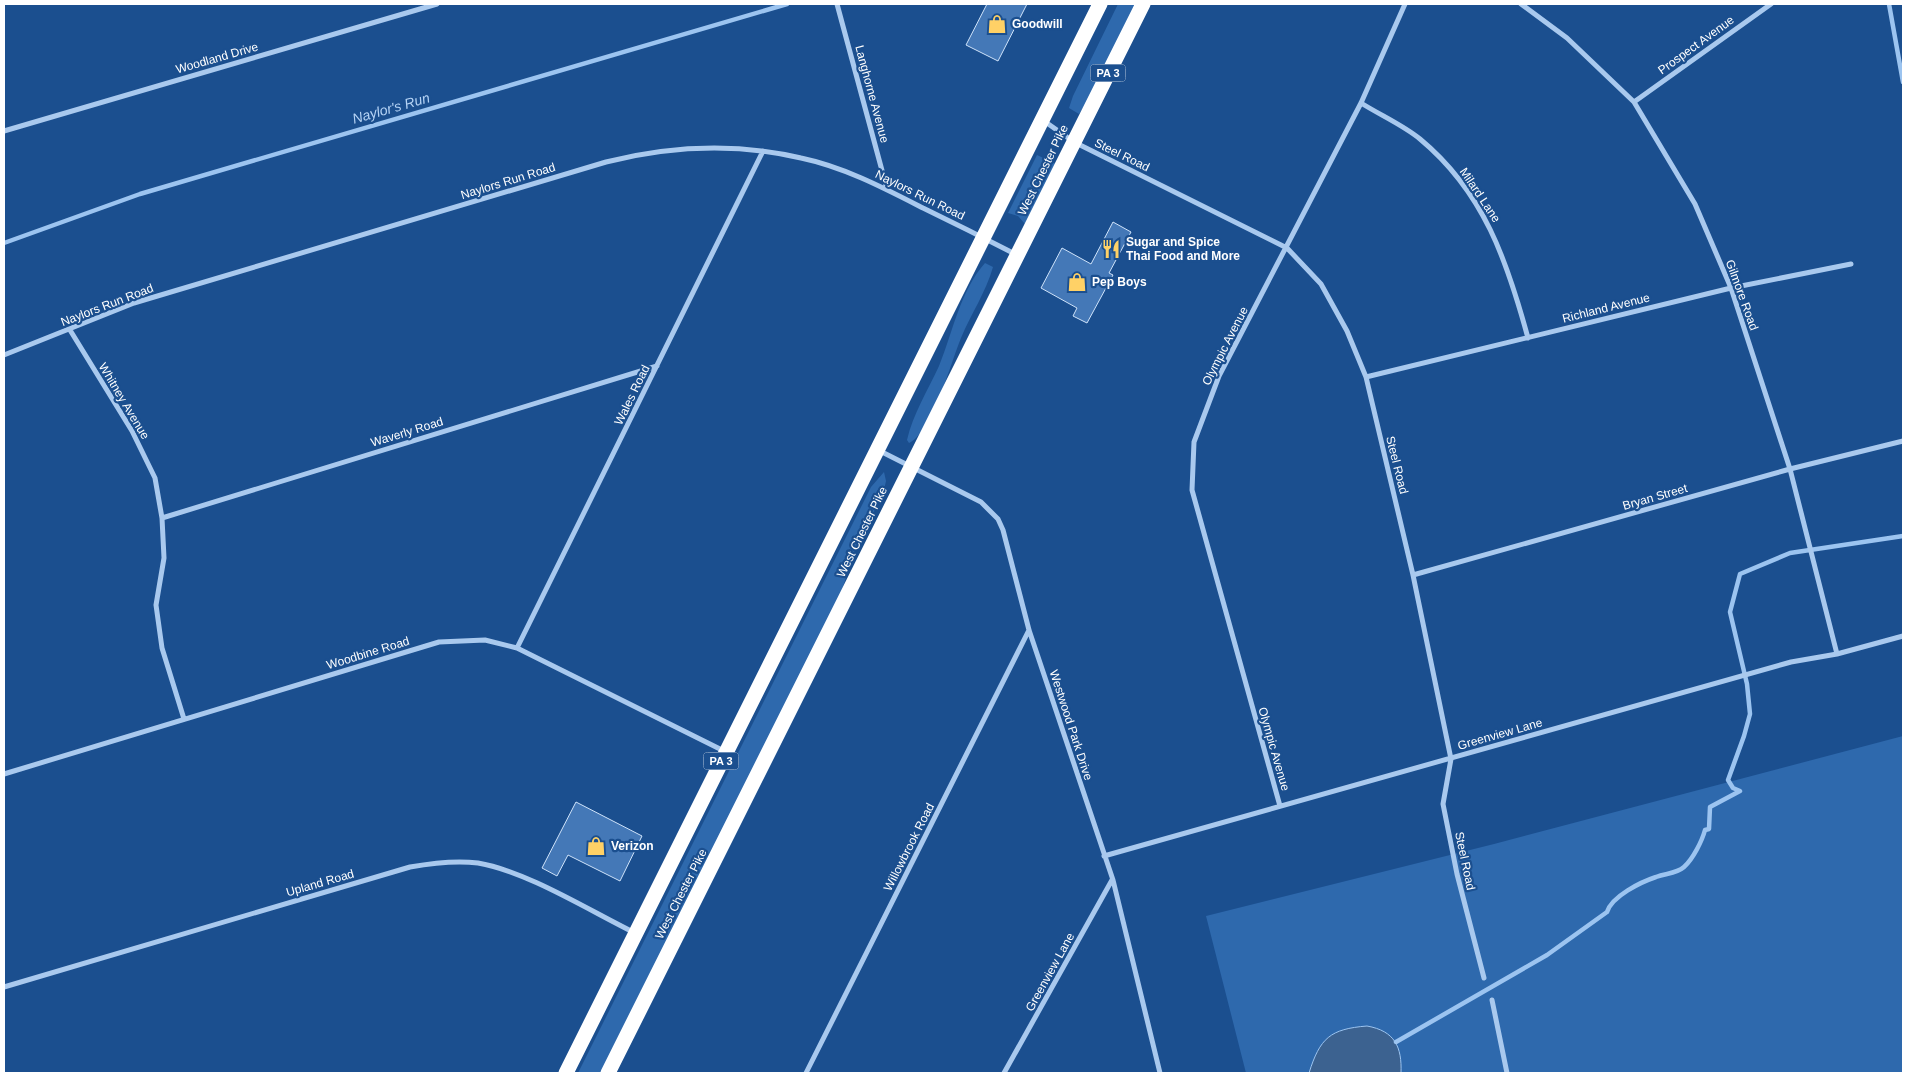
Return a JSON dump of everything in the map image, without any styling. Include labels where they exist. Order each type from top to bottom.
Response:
[{"type":"highway","name":"West Chester Pike","points":[[566,1073],[1100,4]]},
{"type":"highway","name":"West Chester Pike","points":[[608,1073],[1143,4]]},
{"type":"street","name":"Woodland Drive","points":[[4,131],[436,4]]},
{"type":"street","name":"Langhorne Avenue","points":[[837,4],[887,189]]},
{"type":"street","name":"Olympic Avenue","points":[[1280,806],[1192,490],[1194,442],[1219,376],[1361,103],[1405,4]]},
{"type":"street","name":"Gilmore Road","points":[[1521,4],[1567,38],[1634,102],[1696,204],[1731,288],[1790,469],[1838,654]]},
{"type":"street","name":"Prospect Avenue","points":[[1634,102],[1771,4]]},
{"type":"street","name":"Milard Lane","points":[[1361,103],[1419,138],[1449,167],[1487,220],[1511,276],[1528,338]]},
{"type":"street","name":"Steel Road","points":[[1042,119],[1074,142],[1287,248],[1320,284],[1347,331],[1366,377],[1413,575],[1451,759],[1443,804],[1457,874],[1484,978]]},
{"type":"street","name":"Naylors Run Road","points":[[4,355],[134,303],[606,162],[640,154],[681,149],[723,148],[763,151],[803,158],[887,189],[1018,255]]},
{"type":"street","name":"Wales Road","points":[[517,648],[763,151]]},
{"type":"street","name":"Richland Avenue","points":[[1366,377],[1731,288],[1851,264]]},
{"type":"street","name":"Whitney Avenue","points":[[70,330],[132,431],[155,478],[162,518],[164,558],[156,605],[162,648],[184,719]]},
{"type":"street","name":"Waverly Road","points":[[162,518],[657,366]]},
{"type":"street","name":"Bryan Street","points":[[1413,575],[1790,469],[1903,441]]},
{"type":"street","name":"Westwood Park Drive","points":[[877,450],[981,502],[998,519],[1003,530],[1029,630],[1112,880],[1160,1073]]},
{"type":"street","name":"Willowbrook Road","points":[[806,1073],[1029,630]]},
{"type":"street","name":"Greenview Lane","points":[[1104,856],[1761,670],[1791,662],[1838,654],[1903,636]]},
{"type":"street","name":"Woodbine Road","points":[[4,774],[439,642],[485,640],[517,648],[726,752]]},
{"type":"street","name":"Upland Road","points":[[4,987],[410,867],[444,862],[478,864],[512,872],[636,933]]},
{"type":"street","name":"Greenview Lane","points":[[1004,1073],[1112,880]]},
{"type":"street","points":[[1492,1000],[1507,1073]]},
{"type":"shaded area","points":[[1118,4],[1136,4],[1079,114],[1069,108],[1073,96]]},
{"type":"shaded area","points":[[1037,155],[1056,164],[1025,224],[1018,216],[1008,213]]},
{"type":"shaded area","points":[[985,263],[993,267],[990,276],[961,338],[940,396],[925,426],[917,437],[909,443],[907,440],[913,421],[939,366],[963,299],[976,274]]},
{"type":"shaded area","points":[[884,472],[886,481],[883,494],[856,547],[839,599],[602,1073],[578,1073],[871,487]]},
{"type":"shaded area","points":[[1903,736],[1903,1073],[1246,1073],[1206,916],[1494,844]]},
{"type":"shaded area","points":[[1367,1026],[1384,1032],[1395,1042],[1400,1055],[1401,1073],[1309,1073],[1318,1051],[1328,1038],[1344,1030]]},
{"type":"building","name":"Goodwill","points":[[987,4],[1027,4],[998,61],[966,45]]},
{"type":"building","name":"Pep Boys","points":[[1113,222],[1131,232],[1109,273],[1113,275],[1087,323],[1073,316],[1077,308],[1041,288],[1062,248],[1091,264]]},
{"type":"building","name":"Verizon","points":[[576,802],[642,836],[620,881],[568,855],[557,876],[542,868]]},
{"type":"waterway","name":"Naylor's Run","points":[[4,243],[140,194],[787,4]]},
{"type":"waterway","points":[[1889,4],[1903,82]]},
{"type":"waterway","points":[[1396,1042],[1547,955],[1607,912],[1615,900],[1628,890],[1650,879],[1678,871],[1691,859],[1705,830],[1709,829],[1710,807],[1740,791],[1733,788],[1728,780],[1750,714],[1747,684],[1730,612],[1740,574],[1790,553],[1903,536]]},
{"type":"place","name":"Goodwill","points":[[997,24]]},
{"type":"place","name":"Sugar and Spice Thai Food and More","points":[[1111,249]]},
{"type":"place","name":"Pep Boys","points":[[1077,282]]},
{"type":"place","name":"Verizon","points":[[596,846]]}]
